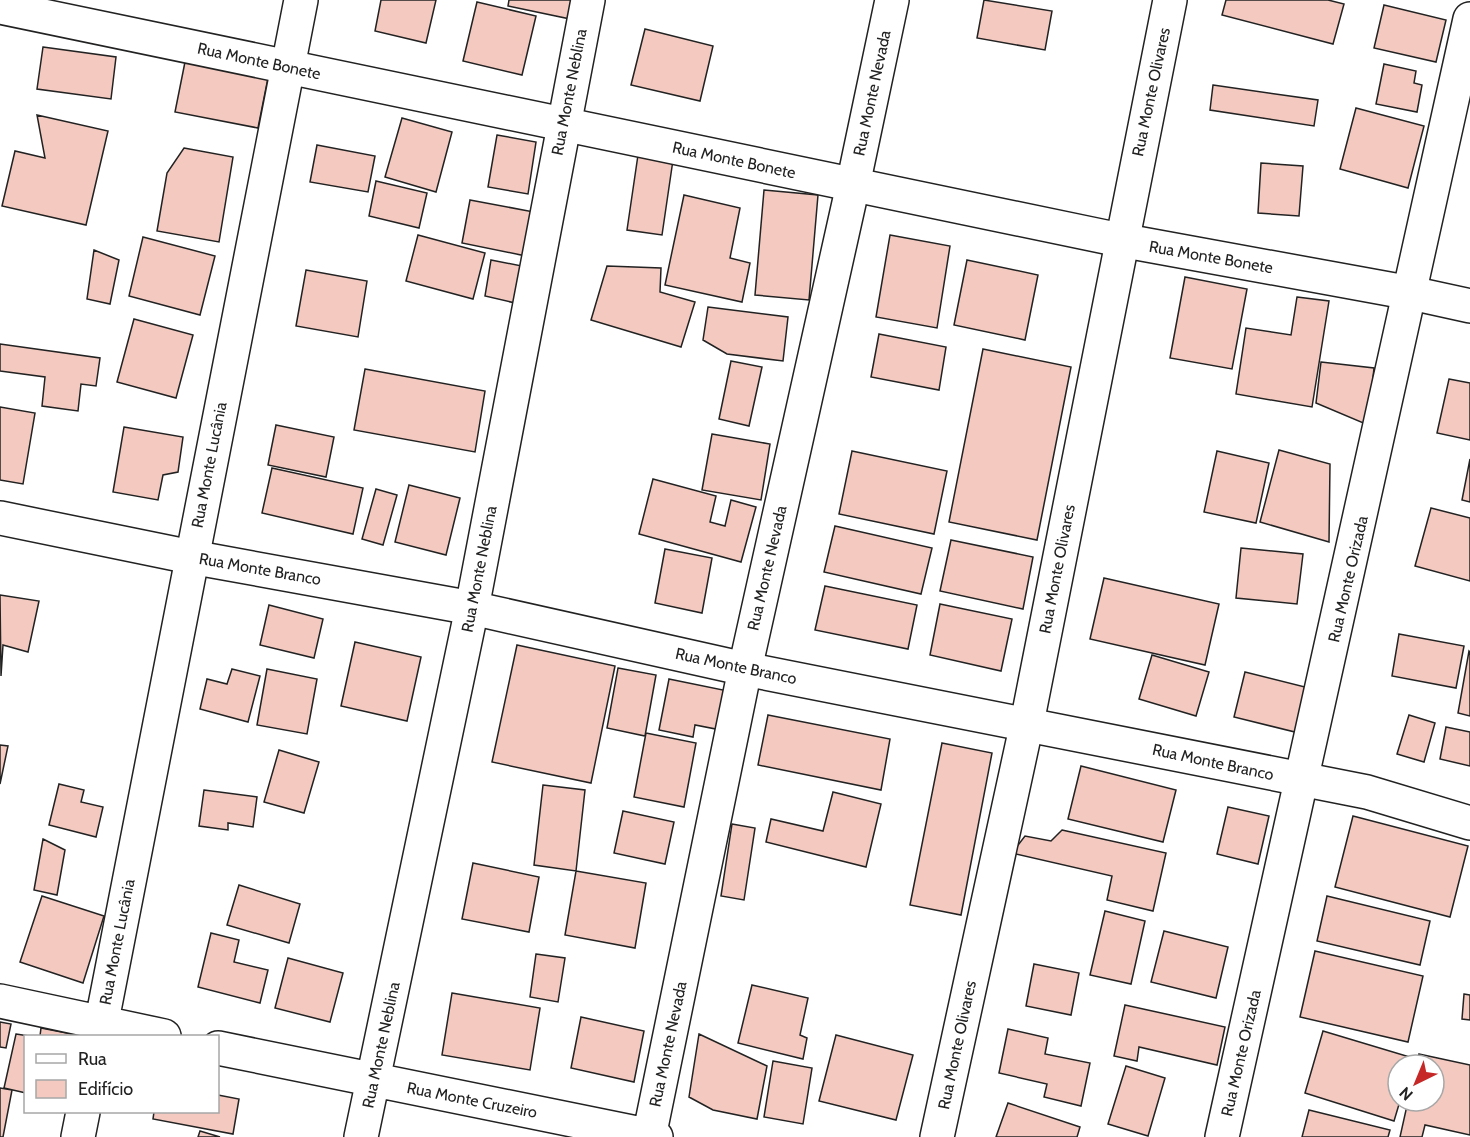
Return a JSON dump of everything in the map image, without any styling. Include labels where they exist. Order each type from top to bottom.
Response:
[{"type":"street","points":[[0,6],[1,0]]},
{"type":"street","name":"Rua Monte Lucânia","points":[[100,1030],[302,0]]},
{"type":"street","name":"Rua Monte Neblina","points":[[361,1137],[472,608],[562,124],[588,0]]},
{"type":"street","name":"Rua Monte Nevada","points":[[651,1136],[745,669],[853,185],[891,0]]},
{"type":"street","name":"Rua Monte Olivares","points":[[937,1137],[1027,723],[1120,240],[1170,0]]},
{"type":"street","name":"Rua Monte Bonete","points":[[0,6],[1120,240],[1411,293],[1470,306]]},
{"type":"street","name":"Rua Monte Orizada","points":[[1222,1137],[1303,781],[1470,19]]},
{"type":"street","name":"Rua Monte Branco","points":[[0,518],[191,557],[472,608],[745,669],[1367,792],[1470,823]]},
{"type":"street","points":[[0,1001],[100,1030],[153,1035]]},
{"type":"street","name":"Rua Monte Cruzeiro","points":[[219,1048],[651,1136]]},
{"type":"street","points":[[78,1137],[83,1113]]},
{"type":"building","points":[[381,0],[436,0],[426,43],[375,31]]},
{"type":"building","points":[[509,0],[579,0],[575,20],[508,6]]},
{"type":"building","points":[[984,0],[1052,11],[1045,50],[977,38]]},
{"type":"building","points":[[1226,0],[1328,0],[1344,4],[1333,44],[1222,15]]},
{"type":"building","points":[[477,2],[536,16],[522,75],[463,61]]},
{"type":"building","points":[[1384,5],[1446,20],[1436,62],[1374,48]]},
{"type":"building","points":[[645,29],[713,46],[700,101],[631,85]]},
{"type":"building","points":[[43,47],[116,57],[111,99],[37,89]]},
{"type":"building","points":[[185,62],[268,78],[258,128],[175,112]]},
{"type":"building","points":[[1384,64],[1416,71],[1414,83],[1422,85],[1417,112],[1376,104]]},
{"type":"building","points":[[1213,85],[1318,100],[1314,126],[1210,110]]},
{"type":"building","points":[[1356,108],[1424,126],[1408,188],[1340,169]]},
{"type":"building","points":[[37,115],[108,131],[86,225],[2,206],[15,151],[45,158]]},
{"type":"building","points":[[402,118],[452,132],[436,192],[385,177]]},
{"type":"building","points":[[497,135],[536,142],[528,194],[488,187]]},
{"type":"building","points":[[317,145],[375,156],[368,192],[310,182]]},
{"type":"building","points":[[184,148],[233,157],[219,242],[157,231],[167,173]]},
{"type":"building","points":[[638,155],[673,160],[662,235],[627,230]]},
{"type":"building","points":[[1261,163],[1303,166],[1299,216],[1258,213]]},
{"type":"building","points":[[376,181],[427,193],[419,228],[369,216]]},
{"type":"building","points":[[764,190],[818,195],[809,300],[755,295]]},
{"type":"building","points":[[684,195],[740,208],[730,258],[750,263],[742,302],[665,285]]},
{"type":"building","points":[[470,200],[534,212],[526,256],[462,243]]},
{"type":"building","points":[[418,235],[485,253],[473,299],[406,281]]},
{"type":"building","points":[[890,235],[950,246],[937,328],[876,317]]},
{"type":"building","points":[[143,237],[215,256],[200,315],[129,296]]},
{"type":"building","points":[[94,250],[119,260],[110,304],[87,299]]},
{"type":"building","points":[[491,260],[522,266],[515,303],[485,296]]},
{"type":"building","points":[[967,260],[1038,275],[1025,340],[954,325]]},
{"type":"building","points":[[607,266],[661,268],[660,292],[695,302],[681,347],[591,320]]},
{"type":"building","points":[[306,270],[367,281],[358,337],[296,326]]},
{"type":"building","points":[[1185,277],[1247,289],[1232,369],[1170,358]]},
{"type":"building","points":[[1297,297],[1329,301],[1312,407],[1236,394],[1246,328],[1291,335]]},
{"type":"building","points":[[708,307],[788,317],[783,361],[727,354],[703,340]]},
{"type":"building","points":[[134,319],[193,335],[176,398],[117,382]]},
{"type":"building","points":[[879,334],[946,347],[939,390],[871,377]]},
{"type":"building","points":[[0,344],[100,358],[96,386],[81,384],[78,411],[42,406],[45,377],[0,371]]},
{"type":"building","points":[[983,349],[1071,367],[1037,540],[949,522]]},
{"type":"building","points":[[731,361],[762,367],[749,426],[719,419]]},
{"type":"building","points":[[1321,362],[1374,368],[1368,425],[1316,403]]},
{"type":"building","points":[[365,369],[485,391],[475,452],[354,430]]},
{"type":"building","points":[[1449,379],[1470,383],[1470,440],[1437,433]]},
{"type":"building","points":[[0,407],[35,413],[23,484],[0,480]]},
{"type":"building","points":[[276,425],[334,437],[326,477],[268,465]]},
{"type":"building","points":[[124,427],[183,437],[178,472],[163,475],[158,500],[113,492]]},
{"type":"building","points":[[712,434],[770,444],[761,500],[702,490]]},
{"type":"building","points":[[1279,450],[1330,464],[1329,542],[1260,522]]},
{"type":"building","points":[[852,451],[947,471],[934,534],[839,514]]},
{"type":"building","points":[[1217,451],[1269,463],[1256,523],[1204,512]]},
{"type":"building","points":[[1470,459],[1470,502],[1462,500]]},
{"type":"building","points":[[272,468],[363,488],[353,534],[262,513]]},
{"type":"building","points":[[653,479],[716,496],[710,522],[725,526],[731,500],[756,507],[741,562],[639,534]]},
{"type":"building","points":[[409,485],[460,498],[446,555],[395,542]]},
{"type":"building","points":[[376,489],[397,495],[383,545],[362,539]]},
{"type":"building","points":[[1431,508],[1470,518],[1470,581],[1415,566]]},
{"type":"building","points":[[835,526],[932,548],[921,594],[824,572]]},
{"type":"building","points":[[951,540],[1033,557],[1023,609],[940,591]]},
{"type":"building","points":[[1241,548],[1303,554],[1297,604],[1236,598]]},
{"type":"building","points":[[665,549],[712,558],[702,613],[655,603]]},
{"type":"building","points":[[1104,578],[1219,604],[1205,665],[1090,639]]},
{"type":"building","points":[[825,586],[917,605],[908,649],[815,630]]},
{"type":"building","points":[[0,595],[39,601],[28,652],[3,645],[1,676]]},
{"type":"building","points":[[940,604],[1012,619],[1001,671],[930,655]]},
{"type":"building","points":[[269,605],[323,619],[314,658],[260,645]]},
{"type":"building","points":[[1399,634],[1464,646],[1456,688],[1392,676]]},
{"type":"building","points":[[355,642],[421,657],[407,721],[341,706]]},
{"type":"building","points":[[517,645],[615,666],[591,783],[492,762]]},
{"type":"building","points":[[1470,652],[1470,716],[1458,713]]},
{"type":"building","points":[[1152,655],[1209,672],[1196,716],[1139,699]]},
{"type":"building","points":[[618,668],[656,675],[645,736],[607,728]]},
{"type":"building","points":[[232,669],[260,676],[248,722],[200,709],[207,679],[227,684]]},
{"type":"building","points":[[267,669],[317,679],[307,734],[257,725]]},
{"type":"building","points":[[1245,672],[1309,688],[1299,733],[1234,717]]},
{"type":"building","points":[[669,679],[728,691],[721,730],[695,725],[693,737],[659,730]]},
{"type":"building","points":[[768,715],[890,739],[881,790],[758,765]]},
{"type":"building","points":[[1409,715],[1435,723],[1424,762],[1397,754]]},
{"type":"building","points":[[1446,727],[1470,732],[1470,766],[1440,759]]},
{"type":"building","points":[[646,733],[696,743],[684,807],[634,797]]},
{"type":"building","points":[[942,743],[992,753],[961,915],[910,905]]},
{"type":"building","points":[[0,745],[8,746],[0,784]]},
{"type":"building","points":[[279,750],[319,762],[304,813],[264,802]]},
{"type":"building","points":[[1081,766],[1176,790],[1163,842],[1068,819]]},
{"type":"building","points":[[59,784],[84,790],[81,802],[103,807],[96,837],[49,825]]},
{"type":"building","points":[[543,785],[585,790],[576,871],[534,865]]},
{"type":"building","points":[[204,790],[257,797],[253,827],[228,823],[228,830],[199,826]]},
{"type":"building","points":[[833,792],[881,804],[866,867],[766,842],[771,819],[823,831]]},
{"type":"building","points":[[1228,807],[1269,816],[1258,864],[1217,854]]},
{"type":"building","points":[[623,811],[674,822],[665,864],[614,853]]},
{"type":"building","points":[[1353,816],[1468,846],[1450,917],[1335,887]]},
{"type":"building","points":[[732,824],[755,828],[744,900],[721,896]]},
{"type":"building","points":[[1062,830],[1166,853],[1153,911],[1107,900],[1112,876],[1012,853],[1025,836],[1051,841]]},
{"type":"building","points":[[43,839],[65,850],[57,895],[34,890]]},
{"type":"building","points":[[473,863],[539,877],[529,932],[462,919]]},
{"type":"building","points":[[576,871],[646,883],[635,948],[565,935]]},
{"type":"building","points":[[239,885],[300,904],[289,943],[227,925]]},
{"type":"building","points":[[42,896],[104,916],[83,983],[20,962]]},
{"type":"building","points":[[1327,896],[1430,921],[1420,965],[1317,941]]},
{"type":"building","points":[[1105,911],[1145,921],[1131,984],[1090,975]]},
{"type":"building","points":[[1164,931],[1228,947],[1216,998],[1151,982]]},
{"type":"building","points":[[211,933],[239,940],[234,962],[268,970],[260,1003],[198,987]]},
{"type":"building","points":[[1315,951],[1423,976],[1408,1042],[1300,1017]]},
{"type":"building","points":[[536,954],[565,958],[558,1002],[530,997]]},
{"type":"building","points":[[288,958],[343,973],[330,1022],[275,1008]]},
{"type":"building","points":[[1034,964],[1079,973],[1071,1015],[1026,1006]]},
{"type":"building","points":[[752,985],[808,998],[800,1035],[807,1038],[803,1059],[738,1043]]},
{"type":"building","points":[[452,993],[540,1008],[530,1070],[442,1055]]},
{"type":"building","points":[[1464,994],[1470,995],[1470,1020],[1462,1019]]},
{"type":"building","points":[[1125,1005],[1225,1027],[1217,1065],[1139,1047],[1137,1061],[1114,1056]]},
{"type":"building","points":[[581,1017],[644,1031],[634,1082],[571,1068]]},
{"type":"building","points":[[0,1022],[11,1024],[6,1048],[0,1047]]},
{"type":"building","points":[[41,1028],[77,1035],[40,1035]]},
{"type":"building","points":[[1008,1029],[1048,1038],[1045,1054],[1090,1063],[1081,1106],[1044,1097],[1047,1084],[999,1073]]},
{"type":"building","points":[[1323,1031],[1396,1053],[1386,1053],[1386,1113],[1396,1113],[1394,1121],[1305,1093]]},
{"type":"building","points":[[16,1034],[24,1035],[24,1093],[4,1088]]},
{"type":"building","points":[[699,1034],[767,1066],[757,1119],[713,1110],[689,1097]]},
{"type":"building","points":[[836,1035],[913,1055],[896,1120],[819,1101]]},
{"type":"building","points":[[1446,1060],[1470,1065],[1470,1135],[1425,1125],[1422,1137],[1400,1137],[1405,1113],[1446,1113]]},
{"type":"building","points":[[773,1061],[812,1068],[803,1124],[764,1117]]},
{"type":"building","points":[[1126,1066],[1165,1078],[1148,1136],[1108,1124]]},
{"type":"building","points":[[0,1088],[12,1090],[3,1137],[0,1137]]},
{"type":"building","points":[[219,1095],[239,1099],[233,1134],[153,1119],[154,1113],[219,1113]]},
{"type":"building","points":[[1008,1103],[1080,1127],[1077,1137],[996,1137]]},
{"type":"building","points":[[1309,1110],[1390,1130],[1388,1137],[1302,1137]]},
{"type":"building","points":[[200,1131],[220,1137],[198,1137]]}]
